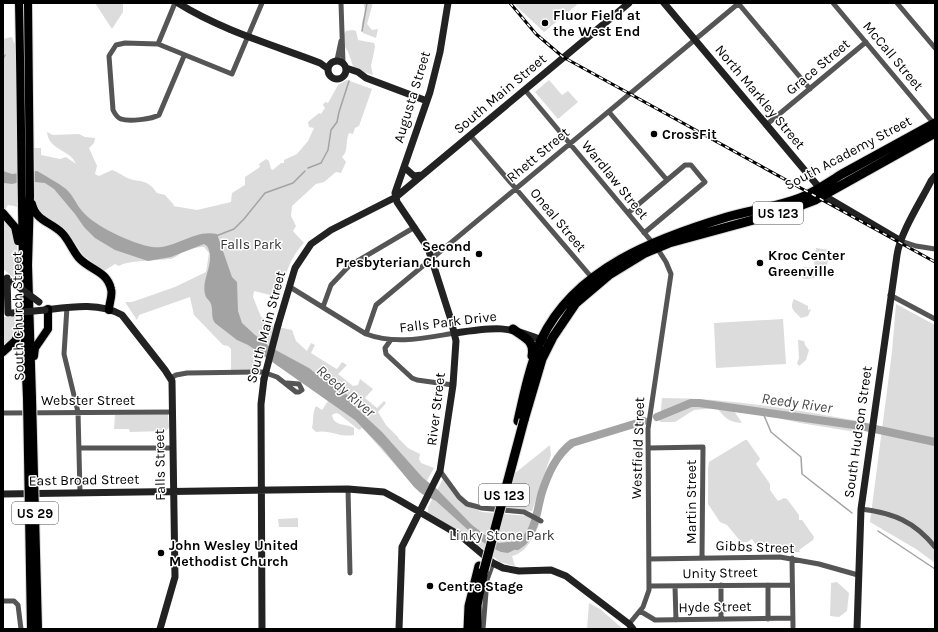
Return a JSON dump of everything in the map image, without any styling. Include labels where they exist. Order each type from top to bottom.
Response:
[{"type":"highway","name":"South Academy Street","points":[[468,629],[469,606],[482,568],[521,421],[532,366],[545,342],[594,281],[654,245],[799,207],[822,191],[935,126]]},
{"type":"highway","points":[[513,329],[532,344],[532,366]]},
{"type":"highway","name":"South Academy Street","points":[[521,421],[536,376],[545,342]]},
{"type":"highway","name":"South Academy Street","points":[[477,629],[477,605],[482,568]]},
{"type":"main road","name":"South Church Street","points":[[19,3],[26,161],[32,378],[30,398],[31,629]]},
{"type":"main road","name":"South Church Street","points":[[26,161],[28,3]]},
{"type":"main road","name":"South Church Street","points":[[27,191],[22,265],[23,322],[30,398],[38,629]]},
{"type":"main road","points":[[27,191],[38,217],[61,232],[79,258],[99,271],[107,279],[112,293],[109,310]]},
{"type":"main road","points":[[3,213],[12,222],[17,232],[22,265]]},
{"type":"main road","points":[[32,378],[35,348],[48,329],[46,309]]},
{"type":"main road","points":[[3,352],[17,337],[23,322]]},
{"type":"street","points":[[158,44],[177,3],[221,26],[320,63],[338,66],[427,101]]},
{"type":"street","points":[[184,56],[159,115],[151,119],[123,120],[116,115],[114,110],[109,56],[112,50],[120,43],[158,44],[184,56],[232,74],[262,3]]},
{"type":"street","points":[[338,66],[342,40],[341,3]]},
{"type":"street","name":"Augusta Street","points":[[396,197],[396,188],[427,101],[440,52],[448,3]]},
{"type":"street","name":"South Main Street","points":[[262,629],[261,404],[264,379],[278,325],[299,261],[311,244],[331,230],[396,197],[629,3]]},
{"type":"street","name":"North Markley Street","points":[[664,3],[822,191],[833,202],[901,241]]},
{"type":"street","points":[[738,3],[810,89]]},
{"type":"street","name":"Rhett Street","points":[[366,334],[376,305],[516,190],[738,3]]},
{"type":"street","name":"McCall Street","points":[[833,3],[935,126]]},
{"type":"street","points":[[898,3],[935,48]]},
{"type":"street","name":"Grace Street","points":[[766,125],[866,42]]},
{"type":"street","name":"Wardlaw Street","points":[[525,90],[654,245]]},
{"type":"street","points":[[609,112],[667,180]]},
{"type":"street","name":"Oneal Street","points":[[470,135],[594,281]]},
{"type":"street","points":[[628,213],[667,180],[688,165],[693,167],[705,182],[644,233]]},
{"type":"street","points":[[404,167],[414,176],[423,174]]},
{"type":"street","name":"South Hudson Street","points":[[857,629],[861,508],[890,295],[898,248],[931,181],[935,176]]},
{"type":"street","name":"River Street","points":[[396,197],[428,248],[455,333],[456,351],[453,385],[438,474],[402,547],[398,629]]},
{"type":"street","points":[[322,307],[331,285],[348,266],[414,227]]},
{"type":"street","points":[[901,241],[916,246],[935,249]]},
{"type":"street","name":"Westfield Street","points":[[631,626],[646,602],[649,586],[649,448],[651,404],[671,274],[666,262],[654,245]]},
{"type":"street","points":[[7,278],[46,309]]},
{"type":"street","points":[[7,278],[8,313],[46,309],[93,307],[109,310],[122,315],[171,378],[176,375],[187,373],[263,372],[277,377],[287,383]]},
{"type":"street","name":"Falls Park Drive","points":[[290,287],[366,334],[390,341],[408,340],[490,328],[513,329],[545,342]]},
{"type":"street","points":[[890,295],[935,319]]},
{"type":"street","points":[[67,308],[64,362],[78,412],[80,493]]},
{"type":"street","points":[[390,341],[385,348],[386,354],[414,380],[453,385]]},
{"type":"street","name":"Falls Street","points":[[160,629],[175,577],[173,412],[171,378]]},
{"type":"street","name":"Webster Street","points":[[3,412],[173,412]]},
{"type":"street","name":"Martin Street","points":[[649,448],[703,447],[702,557]]},
{"type":"street","points":[[79,448],[173,448]]},
{"type":"street","points":[[438,474],[467,504],[482,508],[529,513],[541,521]]},
{"type":"street","points":[[348,489],[350,573]]},
{"type":"street","name":"East Broad Street","points":[[3,494],[348,489],[384,492],[461,536],[493,563],[511,570],[551,570],[570,578],[631,626]]},
{"type":"street","points":[[861,508],[900,518],[915,526],[935,547]]},
{"type":"street","name":"Gibbs Street","points":[[649,559],[702,557],[792,558],[858,575]]},
{"type":"street","points":[[792,558],[793,627]]},
{"type":"street","points":[[483,629],[487,580],[493,563]]},
{"type":"street","points":[[768,585],[768,618]]},
{"type":"street","name":"Unity Street","points":[[649,586],[792,585]]},
{"type":"street","points":[[675,586],[676,620]]},
{"type":"street","points":[[721,586],[721,619]]},
{"type":"street","points":[[3,601],[14,601],[18,605],[21,629]]},
{"type":"street","name":"Hyde Street","points":[[640,611],[652,619],[792,618]]},
{"type":"green space","points":[[95,3],[123,3],[123,12],[112,29]]},
{"type":"green space","points":[[363,3],[373,3],[367,24],[372,30],[378,29],[376,38],[363,33],[362,24],[365,7]]},
{"type":"green space","name":"Fluor Field at the West End","points":[[513,3],[579,3],[544,32]]},
{"type":"green space","points":[[346,31],[356,31],[358,40],[374,43],[375,47],[371,66],[373,75],[354,69],[344,46],[344,34]]},
{"type":"green space","name":"Falls Park","points":[[12,37],[14,43],[16,44],[18,166],[33,165],[35,181],[34,148],[41,148],[41,155],[60,159],[66,157],[76,164],[69,155],[55,147],[47,132],[53,135],[79,134],[85,137],[95,138],[94,143],[89,148],[97,166],[95,174],[99,176],[112,170],[127,178],[147,183],[157,193],[165,195],[174,205],[173,206],[197,210],[231,202],[232,193],[245,185],[245,177],[260,167],[259,164],[266,159],[269,161],[271,169],[273,170],[281,163],[284,163],[284,160],[297,154],[308,141],[314,128],[309,127],[308,122],[319,113],[321,114],[325,108],[323,105],[325,102],[328,103],[338,85],[347,80],[372,89],[359,126],[355,128],[353,134],[349,133],[345,152],[342,157],[346,162],[341,173],[336,172],[324,182],[316,184],[292,206],[291,216],[296,226],[293,231],[304,243],[291,262],[278,297],[254,291],[253,297],[261,317],[266,319],[265,324],[292,330],[296,341],[307,351],[311,343],[315,345],[311,353],[337,369],[342,362],[347,365],[338,374],[353,386],[358,385],[360,379],[373,389],[365,398],[377,408],[384,401],[386,403],[378,412],[386,425],[408,448],[420,454],[419,459],[421,463],[434,468],[420,493],[362,428],[359,430],[339,414],[336,413],[332,415],[333,419],[338,423],[354,428],[354,435],[349,436],[321,431],[316,432],[312,428],[316,406],[322,410],[328,401],[277,366],[277,364],[264,354],[260,370],[231,372],[231,349],[228,346],[223,345],[194,315],[190,297],[139,315],[137,320],[125,302],[132,302],[175,287],[206,272],[209,253],[204,247],[188,250],[171,259],[136,262],[119,266],[115,264],[104,271],[83,255],[68,233],[57,224],[14,206],[8,205],[6,211],[3,209],[3,39]]},
{"type":"green space","points":[[549,80],[562,95],[568,91],[578,102],[558,119],[535,92]]},
{"type":"green space","points":[[3,217],[14,230],[17,244],[18,281],[3,269]]},
{"type":"green space","points":[[816,248],[830,250],[827,266],[814,265]]},
{"type":"green space","points":[[804,267],[822,269],[821,272],[815,277],[804,279],[802,277]]},
{"type":"green space","points":[[794,299],[808,306],[808,310],[811,309],[808,316],[801,318],[794,312],[792,305]]},
{"type":"green space","points":[[896,304],[935,325],[935,563],[916,549],[870,522],[892,352]]},
{"type":"green space","points":[[17,316],[14,333],[10,340],[3,346],[3,317]]},
{"type":"green space","points":[[783,319],[786,364],[716,368],[714,323]]},
{"type":"green space","points":[[798,340],[804,341],[809,350],[806,360],[799,366],[797,363],[799,358]]},
{"type":"green space","points":[[662,398],[739,402],[864,422],[862,433],[800,423],[755,413],[734,411],[742,423],[734,422],[728,419],[717,408],[694,410],[675,422],[660,422]]},
{"type":"green space","points":[[168,414],[169,427],[166,431],[130,432],[129,429],[114,429],[115,415]]},
{"type":"green space","points":[[747,440],[760,459],[756,464],[770,484],[770,490],[778,501],[784,498],[787,499],[799,515],[799,520],[802,520],[814,537],[813,540],[799,550],[800,552],[794,552],[787,545],[780,549],[771,548],[767,543],[759,549],[752,539],[747,542],[741,542],[727,525],[720,522],[708,504],[709,462]]},
{"type":"green space","points":[[550,445],[551,455],[532,511],[504,508],[514,474]]},
{"type":"green space","name":"Linky Stone Park","points":[[443,479],[465,504],[482,512],[529,516],[540,523],[526,547],[522,551],[512,556],[515,566],[500,562],[461,532],[428,513],[428,507]]},
{"type":"green space","points":[[298,518],[298,527],[279,527],[278,519]]},
{"type":"green space","points":[[837,582],[849,593],[847,611],[839,617],[830,616],[831,583]]},
{"type":"green space","points":[[589,603],[600,609],[623,629],[587,629]]},
{"type":"shaded area","points":[[3,171],[12,174],[37,171],[66,189],[82,211],[95,223],[114,234],[144,245],[152,247],[168,246],[200,234],[217,234],[232,277],[237,282],[238,311],[242,323],[270,347],[309,368],[320,377],[337,384],[352,400],[356,408],[382,432],[423,478],[437,489],[472,525],[489,538],[499,543],[527,540],[524,545],[508,553],[501,552],[490,547],[477,538],[436,501],[422,494],[414,487],[382,448],[355,420],[248,345],[237,340],[215,323],[210,301],[206,297],[204,291],[210,259],[210,252],[207,246],[204,244],[171,257],[148,261],[115,250],[95,238],[84,227],[54,189],[45,183],[25,181],[12,184],[4,183]]},
{"type":"waterway","points":[[362,31],[367,3]]},
{"type":"waterway","points":[[3,59],[5,55]]},
{"type":"waterway","points":[[308,168],[321,163],[328,150],[331,130],[337,122],[349,81]]},
{"type":"waterway","points":[[216,236],[234,229],[265,193],[293,183],[305,171]]},
{"type":"waterway","name":"Reedy River","points":[[657,417],[691,403],[699,403],[861,426],[935,442]]},
{"type":"waterway","points":[[763,413],[771,432],[801,457],[802,474],[852,513]]},
{"type":"waterway","name":"Reedy River","points":[[517,546],[524,541],[532,529],[547,478],[553,465],[566,448],[572,443],[644,421]]},
{"type":"waterway","points":[[878,531],[935,569]]},
{"type":"railway","points":[[510,3],[536,34],[563,57],[935,262]]},
{"type":"place","name":"Fluor Field at the West End","points":[[545,23]]},
{"type":"place","name":"CrossFit","points":[[654,134]]},
{"type":"place","name":"Second Presbyterian Church","points":[[479,254]]},
{"type":"place","name":"Kroc Center Greenville","points":[[760,263]]},
{"type":"place","name":"John Wesley United Methodist Church","points":[[161,553]]},
{"type":"place","name":"Centre Stage","points":[[430,586]]}]
